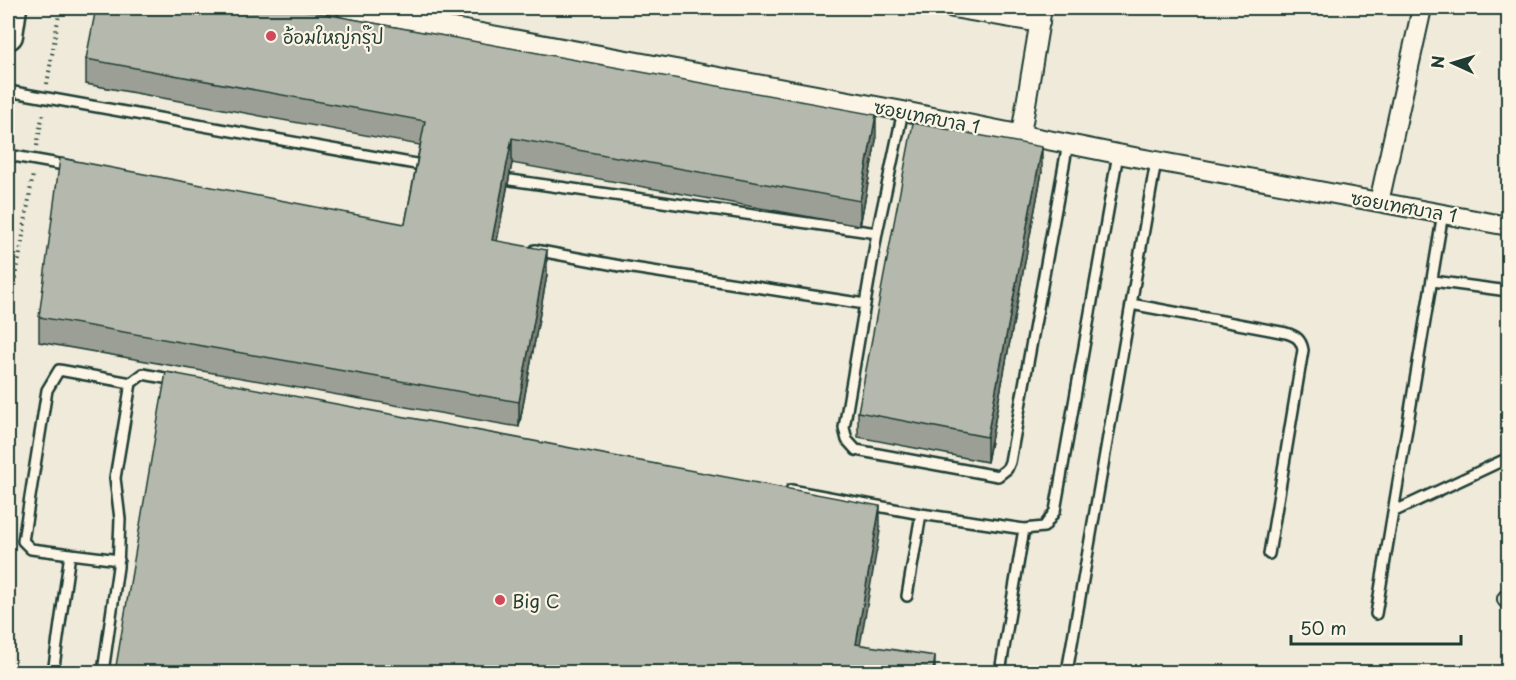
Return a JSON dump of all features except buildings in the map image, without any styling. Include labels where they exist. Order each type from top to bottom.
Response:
[{"type":"main road","points":[[8,34],[12,8]]},
{"type":"street","name":"ซอยเทศบาล 1","points":[[345,8],[1509,226]]},
{"type":"street","points":[[953,8],[1041,15],[1021,134]]},
{"type":"street","points":[[1379,201],[1422,8]]},
{"type":"lane","points":[[8,91],[435,168]]},
{"type":"lane","points":[[903,111],[877,233],[844,428],[847,440],[856,450],[998,476],[1006,469],[1010,462],[1068,143]]},
{"type":"lane","points":[[781,488],[921,514],[1024,529],[1044,527],[1055,511],[1118,154]]},
{"type":"lane","points":[[8,155],[75,167]]},
{"type":"lane","points":[[1067,672],[1156,161]]},
{"type":"lane","points":[[490,177],[877,233]]},
{"type":"lane","points":[[1376,614],[1443,213]]},
{"type":"lane","points":[[520,247],[620,266],[865,304]]},
{"type":"lane","points":[[1432,281],[1509,291]]},
{"type":"lane","points":[[1131,304],[1286,333],[1294,335],[1302,342],[1303,350],[1269,554]]},
{"type":"lane","points":[[119,560],[31,549],[23,541],[47,390],[59,370],[131,383]]},
{"type":"lane","points":[[103,672],[119,560],[120,519],[115,478],[131,383],[142,374],[189,382]]},
{"type":"lane","points":[[1393,512],[1509,458]]},
{"type":"lane","points":[[907,596],[921,514]]},
{"type":"lane","points":[[1000,672],[1024,529]]},
{"type":"lane","points":[[58,672],[54,666],[70,554]]},
{"type":"place","name":"อ้อมใหญ่กรุ๊ป","points":[[271,36]]},
{"type":"place","name":"Big C","points":[[500,600]]}]
